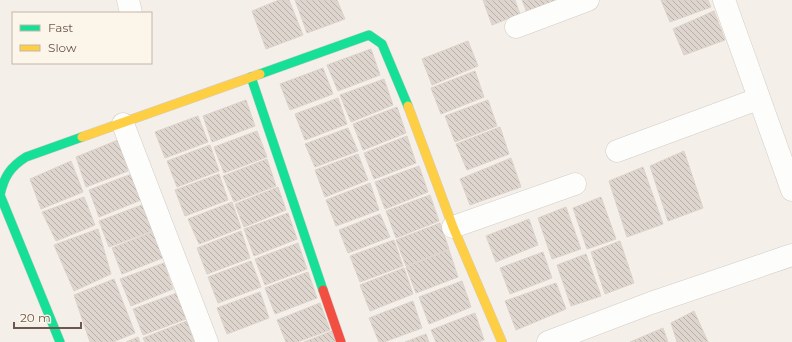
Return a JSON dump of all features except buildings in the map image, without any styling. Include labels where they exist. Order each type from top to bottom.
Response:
[{"type":"street","points":[[128,0],[131,12]]},
{"type":"street","points":[[516,27],[588,0]]},
{"type":"street","points":[[724,0],[758,99],[792,190]]},
{"type":"street","points":[[60,342],[0,195],[4,176],[13,165],[26,157],[123,124],[369,35],[382,44],[400,85],[453,227],[502,342]]},
{"type":"street","points":[[251,77],[340,342]]},
{"type":"street","points":[[617,151],[758,99]]},
{"type":"street","points":[[123,124],[207,342]]},
{"type":"street","points":[[453,227],[575,184]]},
{"type":"street","points":[[548,342],[651,303],[792,255]]},
{"type":"traffic: fast","points":[[260,74],[369,35],[382,44],[408,106]]},
{"type":"traffic: fast","points":[[251,77],[323,290]]},
{"type":"traffic: fast","points":[[60,342],[0,195],[8,173],[20,161],[26,157],[82,137]]},
{"type":"traffic: slow","points":[[82,137],[260,74]]},
{"type":"traffic: slow","points":[[408,106],[453,227],[502,342]]},
{"type":"traffic: jam","points":[[323,290],[341,342]]}]
